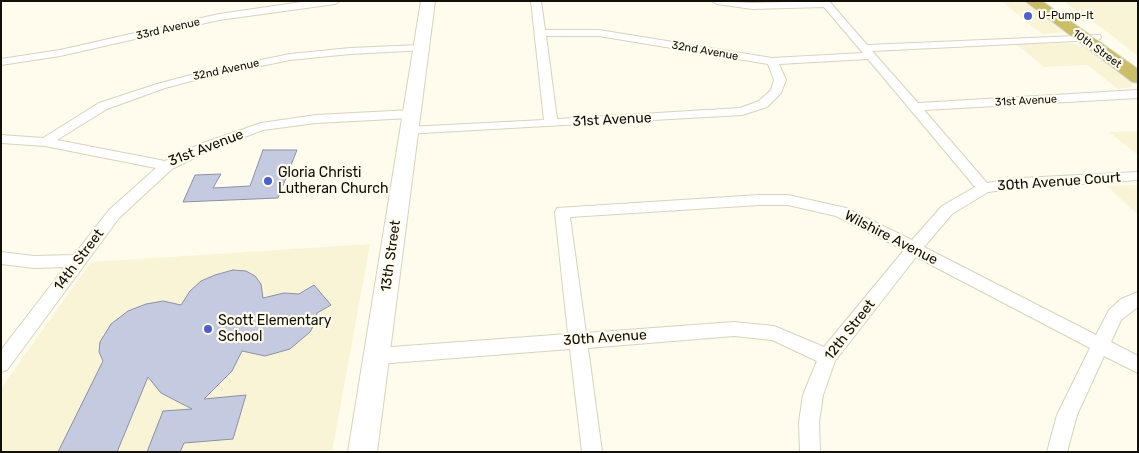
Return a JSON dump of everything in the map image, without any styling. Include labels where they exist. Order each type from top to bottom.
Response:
[{"type":"main road","name":"10th Street","points":[[1032,1],[1138,66]]},
{"type":"main road","name":"10th Street","points":[[1047,3],[1138,78]]},
{"type":"street","name":"33rd Avenue","points":[[1,62],[60,53],[219,17],[335,1]]},
{"type":"street","name":"13th Street","points":[[362,452],[378,356],[409,122],[428,1]]},
{"type":"street","points":[[536,1],[551,123]]},
{"type":"street","points":[[718,1],[752,6],[826,3],[984,188]]},
{"type":"street","name":"32nd Avenue","points":[[540,33],[599,32],[772,61],[867,52],[1089,37]]},
{"type":"street","name":"32nd Avenue","points":[[45,142],[103,106],[160,86],[202,75],[290,57],[350,51],[421,48]]},
{"type":"street","name":"31st Avenue","points":[[1,139],[45,142],[168,166],[205,147],[261,127],[316,119],[551,123],[714,114],[742,111],[763,104],[777,92],[780,80],[772,61]]},
{"type":"street","name":"31st Avenue","points":[[915,108],[1138,94]]},
{"type":"street","name":"14th Street","points":[[1,364],[114,214],[133,195],[168,166]]},
{"type":"street","name":"30th Avenue Court","points":[[915,249],[947,210],[984,188],[1021,183],[1138,176]]},
{"type":"street","name":"Wilshire Avenue","points":[[578,340],[562,212],[732,201],[788,200],[841,212],[1138,365]]},
{"type":"street","name":"12th Street","points":[[810,452],[809,422],[813,395],[827,356],[915,249]]},
{"type":"street","points":[[1,258],[34,262],[78,261]]},
{"type":"street","points":[[1057,452],[1067,416],[1115,316],[1127,304],[1138,299]]},
{"type":"street","name":"30th Avenue","points":[[378,356],[734,329],[753,329],[774,333],[827,356]]},
{"type":"street","points":[[578,340],[592,452]]},
{"type":"shaded area","points":[[1001,1],[1024,1],[1068,32],[1042,34]]},
{"type":"shaded area","points":[[1063,1],[1138,1],[1138,56],[1105,30]]},
{"type":"shaded area","points":[[1071,43],[1084,47],[1130,81],[1133,87],[1118,89],[1087,65],[1044,67],[1016,44]]},
{"type":"shaded area","points":[[1138,131],[1138,155],[1109,132]]},
{"type":"shaded area","points":[[1138,185],[1138,215],[1107,186]]},
{"type":"shaded area","points":[[370,244],[332,452],[1,452],[1,388],[91,262]]},
{"type":"building","name":"Gloria Christi Lutheran Church","points":[[263,150],[297,150],[278,198],[183,202],[195,175],[221,174],[213,188],[250,186]]},
{"type":"building","name":"Scott Elementary School","points":[[233,270],[246,271],[255,276],[261,284],[263,298],[284,293],[299,294],[314,285],[331,305],[317,313],[310,332],[290,349],[265,356],[242,351],[232,371],[204,399],[246,395],[233,439],[184,443],[180,452],[147,452],[163,411],[192,409],[161,393],[148,377],[117,452],[58,452],[103,361],[99,352],[100,342],[111,324],[128,311],[146,304],[163,301],[181,305],[190,291],[201,281]]},
{"type":"place","name":"U-Pump-It","points":[[1028,16]]},
{"type":"place","name":"Gloria Christi Lutheran Church","points":[[268,181]]},
{"type":"place","name":"Scott Elementary School","points":[[208,329]]}]
